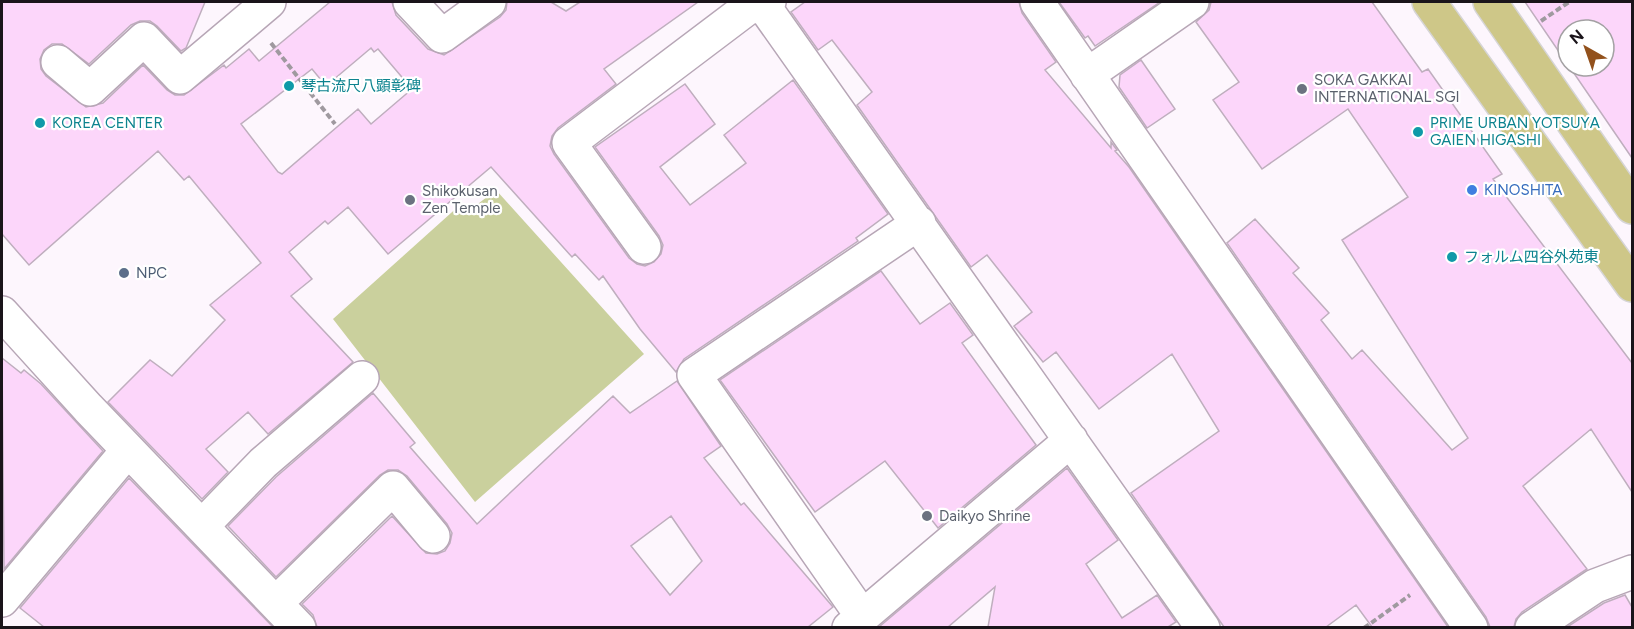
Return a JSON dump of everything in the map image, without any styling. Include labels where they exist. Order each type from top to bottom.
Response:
[{"type":"main road","points":[[1429,2],[1632,285]]},
{"type":"main road","points":[[1490,2],[1632,207]]},
{"type":"street","points":[[410,2],[442,36],[489,2]]},
{"type":"street","points":[[1036,2],[1472,627]]},
{"type":"street","points":[[1087,75],[1192,2]]},
{"type":"street","points":[[644,247],[568,143],[749,7],[764,3],[1203,627]]},
{"type":"street","points":[[58,62],[90,89],[144,39],[180,77],[264,6]]},
{"type":"street","points":[[919,223],[694,375],[855,622],[1071,440]]},
{"type":"street","points":[[2,313],[128,450],[203,525],[299,627]]},
{"type":"street","points":[[203,525],[263,463],[362,378]]},
{"type":"street","points":[[2,600],[128,450]]},
{"type":"street","points":[[276,603],[393,488],[433,536]]},
{"type":"street","points":[[1532,627],[1595,586],[1632,572]]},
{"type":"path","points":[[1536,25],[1569,2]]},
{"type":"path","points":[[264,6],[271,43],[335,124]]},
{"type":"path","points":[[1364,627],[1435,577]]},
{"type":"green space","points":[[496,190],[644,354],[475,502],[333,319],[461,204],[470,210]]},
{"type":"building","points":[[2,2],[205,2],[186,48],[181,51],[150,21],[140,21],[131,25],[89,64],[62,44],[52,44],[44,50],[40,59],[41,69],[46,76],[86,107],[103,103],[143,65],[167,90],[175,95],[184,95],[224,65],[226,68],[249,49],[259,61],[330,2],[392,2],[396,15],[428,49],[444,55],[500,17],[506,10],[507,2],[551,2],[566,11],[580,2],[698,2],[604,69],[616,84],[558,128],[552,136],[550,146],[554,154],[629,258],[645,266],[654,262],[661,254],[663,245],[659,236],[595,147],[685,84],[715,124],[660,167],[690,205],[746,163],[724,135],[793,80],[888,214],[856,238],[858,241],[684,359],[676,372],[640,329],[603,276],[599,280],[575,254],[572,257],[491,167],[388,254],[348,207],[328,224],[325,221],[289,252],[312,279],[291,296],[353,362],[268,434],[248,412],[206,449],[228,472],[202,499],[108,402],[150,360],[172,376],[225,320],[210,305],[261,263],[189,176],[184,180],[158,151],[29,265],[2,234]],"holes":[[[371,48],[374,52],[378,49],[412,89],[371,124],[358,109],[282,174],[278,172],[241,124],[312,69],[326,86]]]},
{"type":"building","points":[[805,2],[1019,2],[1022,13],[1056,62],[1045,70],[1111,148],[1111,142],[1117,150],[1115,151],[1129,167],[1448,627],[1372,627],[1356,605],[1326,627],[1224,627],[1131,493],[1219,431],[1172,354],[1099,409],[1056,352],[1043,362],[1014,326],[1032,312],[987,255],[971,267],[857,105],[872,92],[832,40],[818,50],[791,12]]},
{"type":"building","points":[[1059,2],[1160,2],[1095,46],[1088,36],[1085,38]]},
{"type":"building","points":[[1211,2],[1372,2],[1422,72],[1428,69],[1502,174],[1493,179],[1632,363],[1632,492],[1591,429],[1523,486],[1587,569],[1522,612],[1516,619],[1514,627],[1490,627],[1486,617],[1227,243],[1255,219],[1299,268],[1293,273],[1329,313],[1321,320],[1352,359],[1362,350],[1452,450],[1468,438],[1342,240],[1408,197],[1348,109],[1262,169],[1213,100],[1239,82],[1196,22],[1209,10]]},
{"type":"building","points":[[1525,2],[1632,2],[1632,158],[1577,78],[1616,78],[1616,18],[1556,18],[1556,47]]},
{"type":"building","points":[[1141,60],[1175,109],[1147,128],[1119,87],[1120,75]]},
{"type":"building","points":[[881,271],[920,324],[950,303],[973,335],[962,343],[1036,445],[938,528],[885,461],[815,512],[720,380]]},
{"type":"building","points":[[2,358],[21,373],[24,370],[41,384],[103,451],[4,569]]},
{"type":"building","points":[[677,381],[721,446],[704,458],[741,505],[744,503],[833,607],[808,627],[317,627],[313,615],[302,604],[392,516],[426,553],[437,554],[445,551],[450,543],[452,533],[447,524],[407,476],[398,470],[388,470],[380,475],[276,577],[228,526],[276,477],[373,393],[415,443],[410,447],[477,524],[613,396],[630,413]],"holes":[[[671,516],[702,561],[670,595],[631,546]]]},
{"type":"building","points":[[1067,468],[1118,540],[1086,564],[1122,618],[1157,595],[1176,622],[1168,627],[988,627],[995,587],[948,627],[879,627]]},
{"type":"building","points":[[129,478],[273,627],[44,627],[20,608]]},
{"type":"building","points":[[1625,595],[1632,607],[1632,627],[1567,627],[1604,603]]},
{"type":"place","name":"琴古流尺八顕彰碑","points":[[289,86]]},
{"type":"place","name":"SOKA GAKKAI INTERNATIONAL SGI","points":[[1302,89]]},
{"type":"place","name":"KOREA CENTER","points":[[40,123]]},
{"type":"place","name":"PRIME URBAN YOTSUYA GAIEN HIGASHI","points":[[1418,132]]},
{"type":"place","name":"KINOSHITA","points":[[1472,190]]},
{"type":"place","name":"Shikokusan Zen Temple","points":[[410,200]]},
{"type":"place","name":"フォルム四谷外苑東","points":[[1452,257]]},
{"type":"place","name":"NPC","points":[[124,273]]},
{"type":"place","name":"Daikyo Shrine","points":[[927,516]]}]
